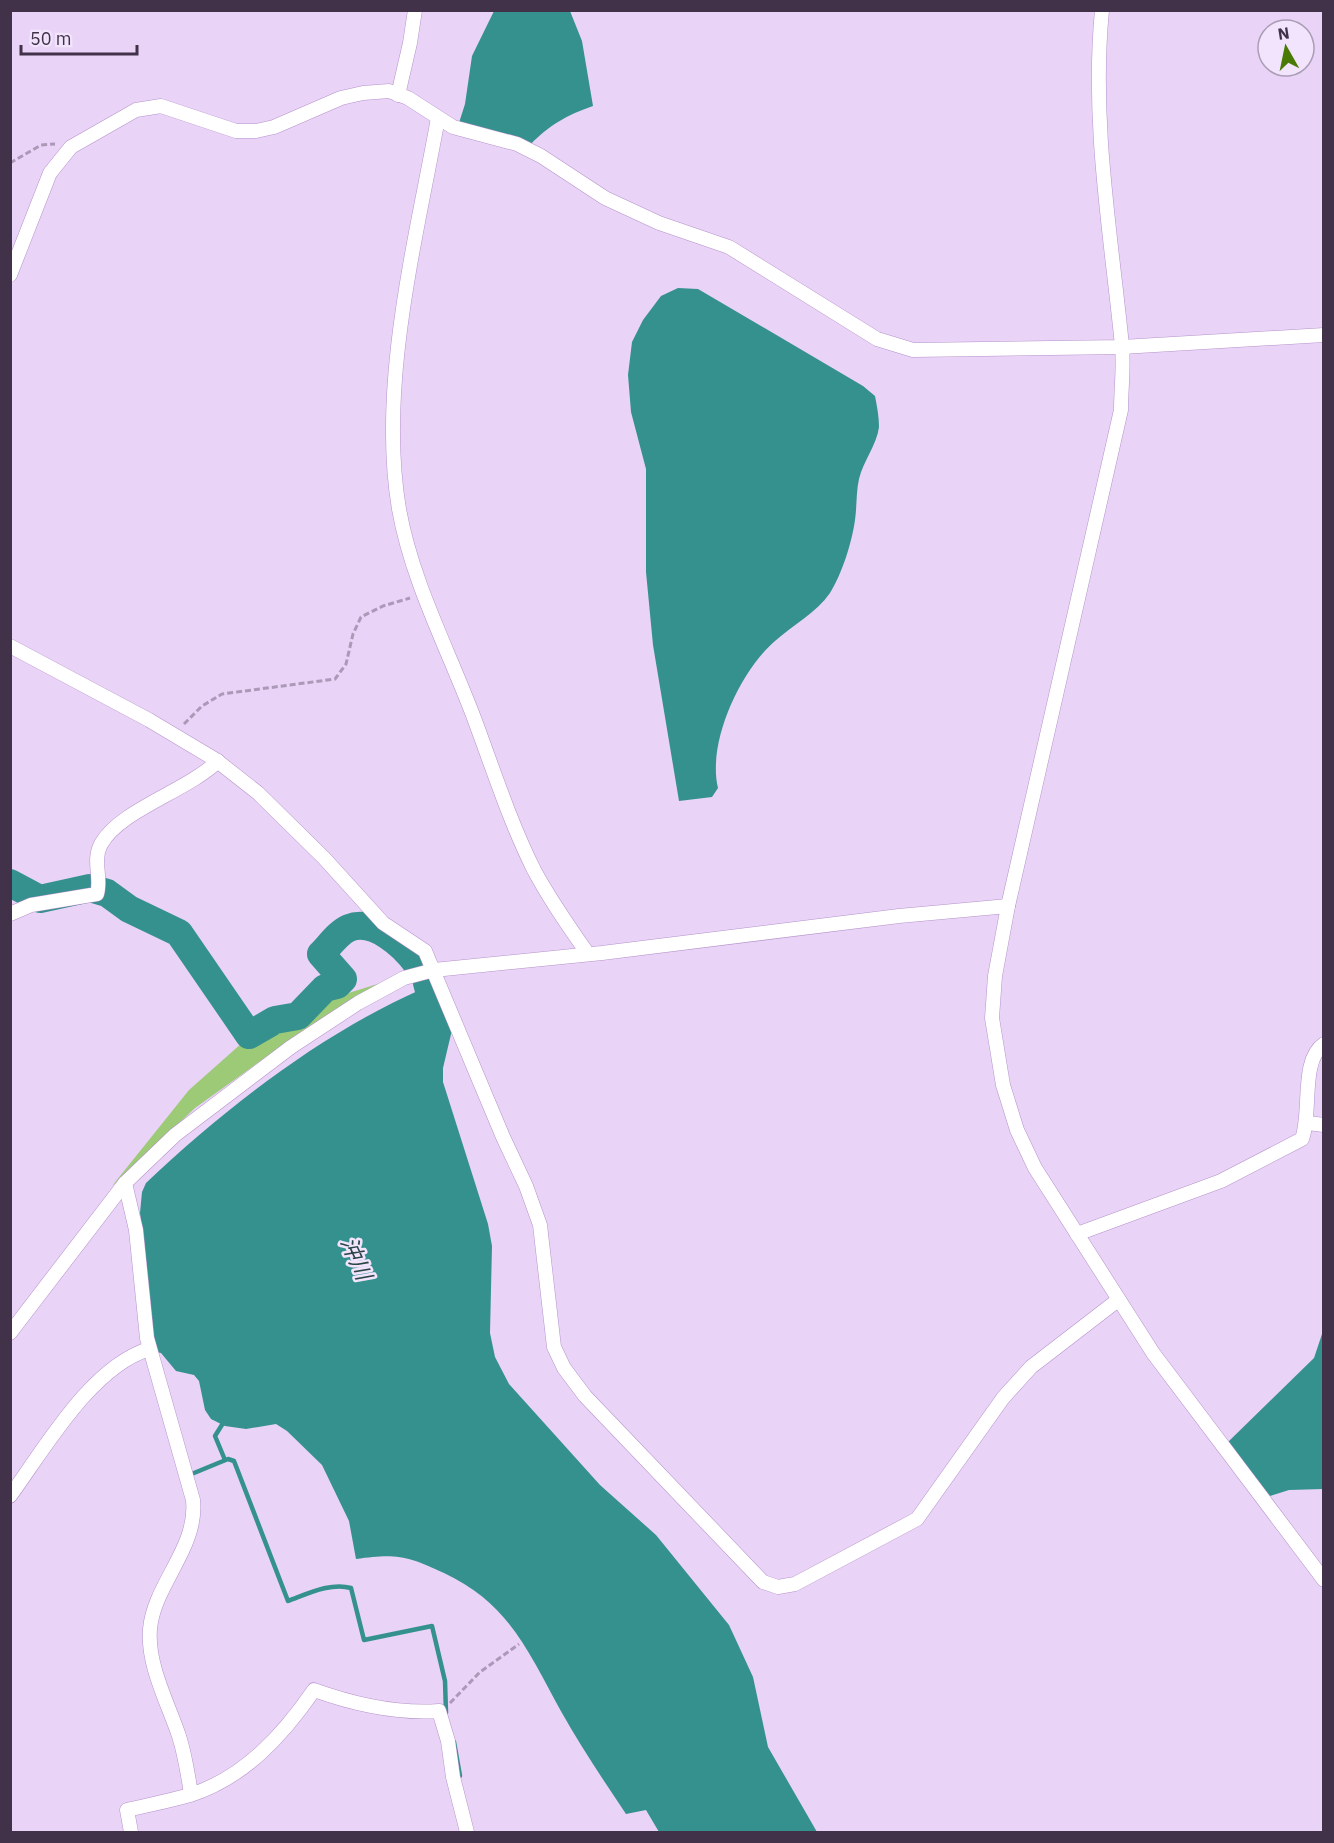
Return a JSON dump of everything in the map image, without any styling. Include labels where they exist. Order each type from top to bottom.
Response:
[{"type":"street","points":[[398,95],[415,10]]},
{"type":"street","points":[[1102,10],[1098,51],[1098,99],[1104,199],[1122,347],[1121,410],[1008,906],[995,976],[992,1018],[1003,1085],[1017,1130],[1035,1168],[1153,1353],[1323,1580]]},
{"type":"street","points":[[10,275],[50,173],[71,147],[136,110],[161,106],[236,131],[256,131],[274,127],[341,98],[363,93],[389,92],[408,98],[453,127],[517,144],[606,198],[659,223],[729,247],[877,339],[913,350],[1122,347],[1323,335]]},
{"type":"street","points":[[438,118],[409,269],[396,368],[395,454],[399,508],[409,551],[424,594],[534,869],[558,912],[588,954]]},
{"type":"street","points":[[10,646],[174,734],[218,761],[258,793],[299,833],[383,923],[425,951],[526,1186],[540,1225],[548,1275],[549,1326],[554,1347],[564,1368],[585,1396],[763,1582],[778,1587],[795,1584],[917,1519],[1003,1398],[1024,1375],[1118,1300]]},
{"type":"street","points":[[10,914],[31,905],[98,890],[96,863],[100,846],[114,826],[204,775],[218,761]]},
{"type":"street","points":[[10,1333],[125,1183],[175,1135],[291,1047],[358,1003],[404,978],[434,970],[588,954],[899,916],[1008,906]]},
{"type":"street","points":[[1077,1234],[1221,1181],[1302,1139],[1308,1123],[1310,1064],[1315,1050],[1323,1044]]},
{"type":"street","points":[[1308,1123],[1323,1125]]},
{"type":"street","points":[[125,1183],[136,1230],[149,1348],[184,1463],[194,1511],[182,1552],[153,1613],[149,1639],[153,1660],[180,1738],[191,1794]]},
{"type":"street","points":[[10,1496],[84,1395],[127,1360],[149,1348]]},
{"type":"street","points":[[131,1833],[127,1810],[191,1794],[245,1767],[295,1718],[314,1690],[347,1702],[418,1712],[439,1711],[448,1741],[454,1784],[468,1833]]},
{"type":"path","points":[[10,163],[41,145],[58,144],[71,147]]},
{"type":"path","points":[[174,734],[202,706],[222,694],[335,679],[346,664],[353,634],[361,617],[383,606],[424,594]]},
{"type":"path","points":[[446,1706],[480,1672],[519,1644]]},
{"type":"shaded area","points":[[387,981],[259,1062],[195,1108],[112,1186],[189,1090],[242,1043],[277,1022],[299,1018],[318,1000]]},
{"type":"water","points":[[494,11],[570,11],[582,41],[593,106],[559,121],[530,145],[458,126],[465,104],[472,56]]},
{"type":"water","points":[[678,288],[698,289],[863,386],[875,396],[879,427],[876,440],[859,479],[852,538],[830,593],[818,607],[762,654],[739,689],[729,709],[717,750],[718,788],[712,797],[679,801],[653,645],[646,572],[646,469],[631,412],[628,375],[632,342],[643,320],[661,296]]},
{"type":"water","points":[[422,989],[431,1007],[443,1003],[452,1030],[443,1068],[443,1082],[488,1224],[492,1246],[490,1333],[495,1357],[509,1384],[600,1485],[656,1535],[729,1625],[753,1677],[768,1747],[817,1832],[659,1832],[646,1810],[626,1814],[577,1738],[527,1650],[501,1615],[485,1599],[467,1585],[444,1573],[402,1557],[382,1556],[356,1559],[349,1521],[322,1465],[287,1431],[276,1424],[246,1429],[225,1426],[211,1419],[205,1410],[199,1381],[194,1375],[176,1371],[161,1353],[156,1352],[140,1213],[142,1192],[146,1183],[208,1127],[276,1074],[348,1027]]},
{"type":"water","points":[[1323,1331],[1323,1489],[1289,1490],[1270,1496],[1228,1442],[1314,1358]]},
{"type":"waterway","name":"沖川","points":[[10,883],[40,899],[90,888],[107,893],[129,909],[179,933],[249,1035],[275,1020],[298,1016],[325,988],[337,985],[343,979],[321,954],[349,928],[359,926],[378,930],[396,942],[417,964]]},
{"type":"waterway","name":"沖川","points":[[408,1035],[431,998],[427,983]]},
{"type":"waterway","points":[[225,1420],[215,1436],[225,1460]]},
{"type":"waterway","points":[[194,1473],[228,1459],[234,1461],[288,1601],[327,1588],[351,1588],[364,1640],[432,1626],[445,1681],[446,1713]]},
{"type":"waterway","points":[[454,1742],[460,1776]]}]
